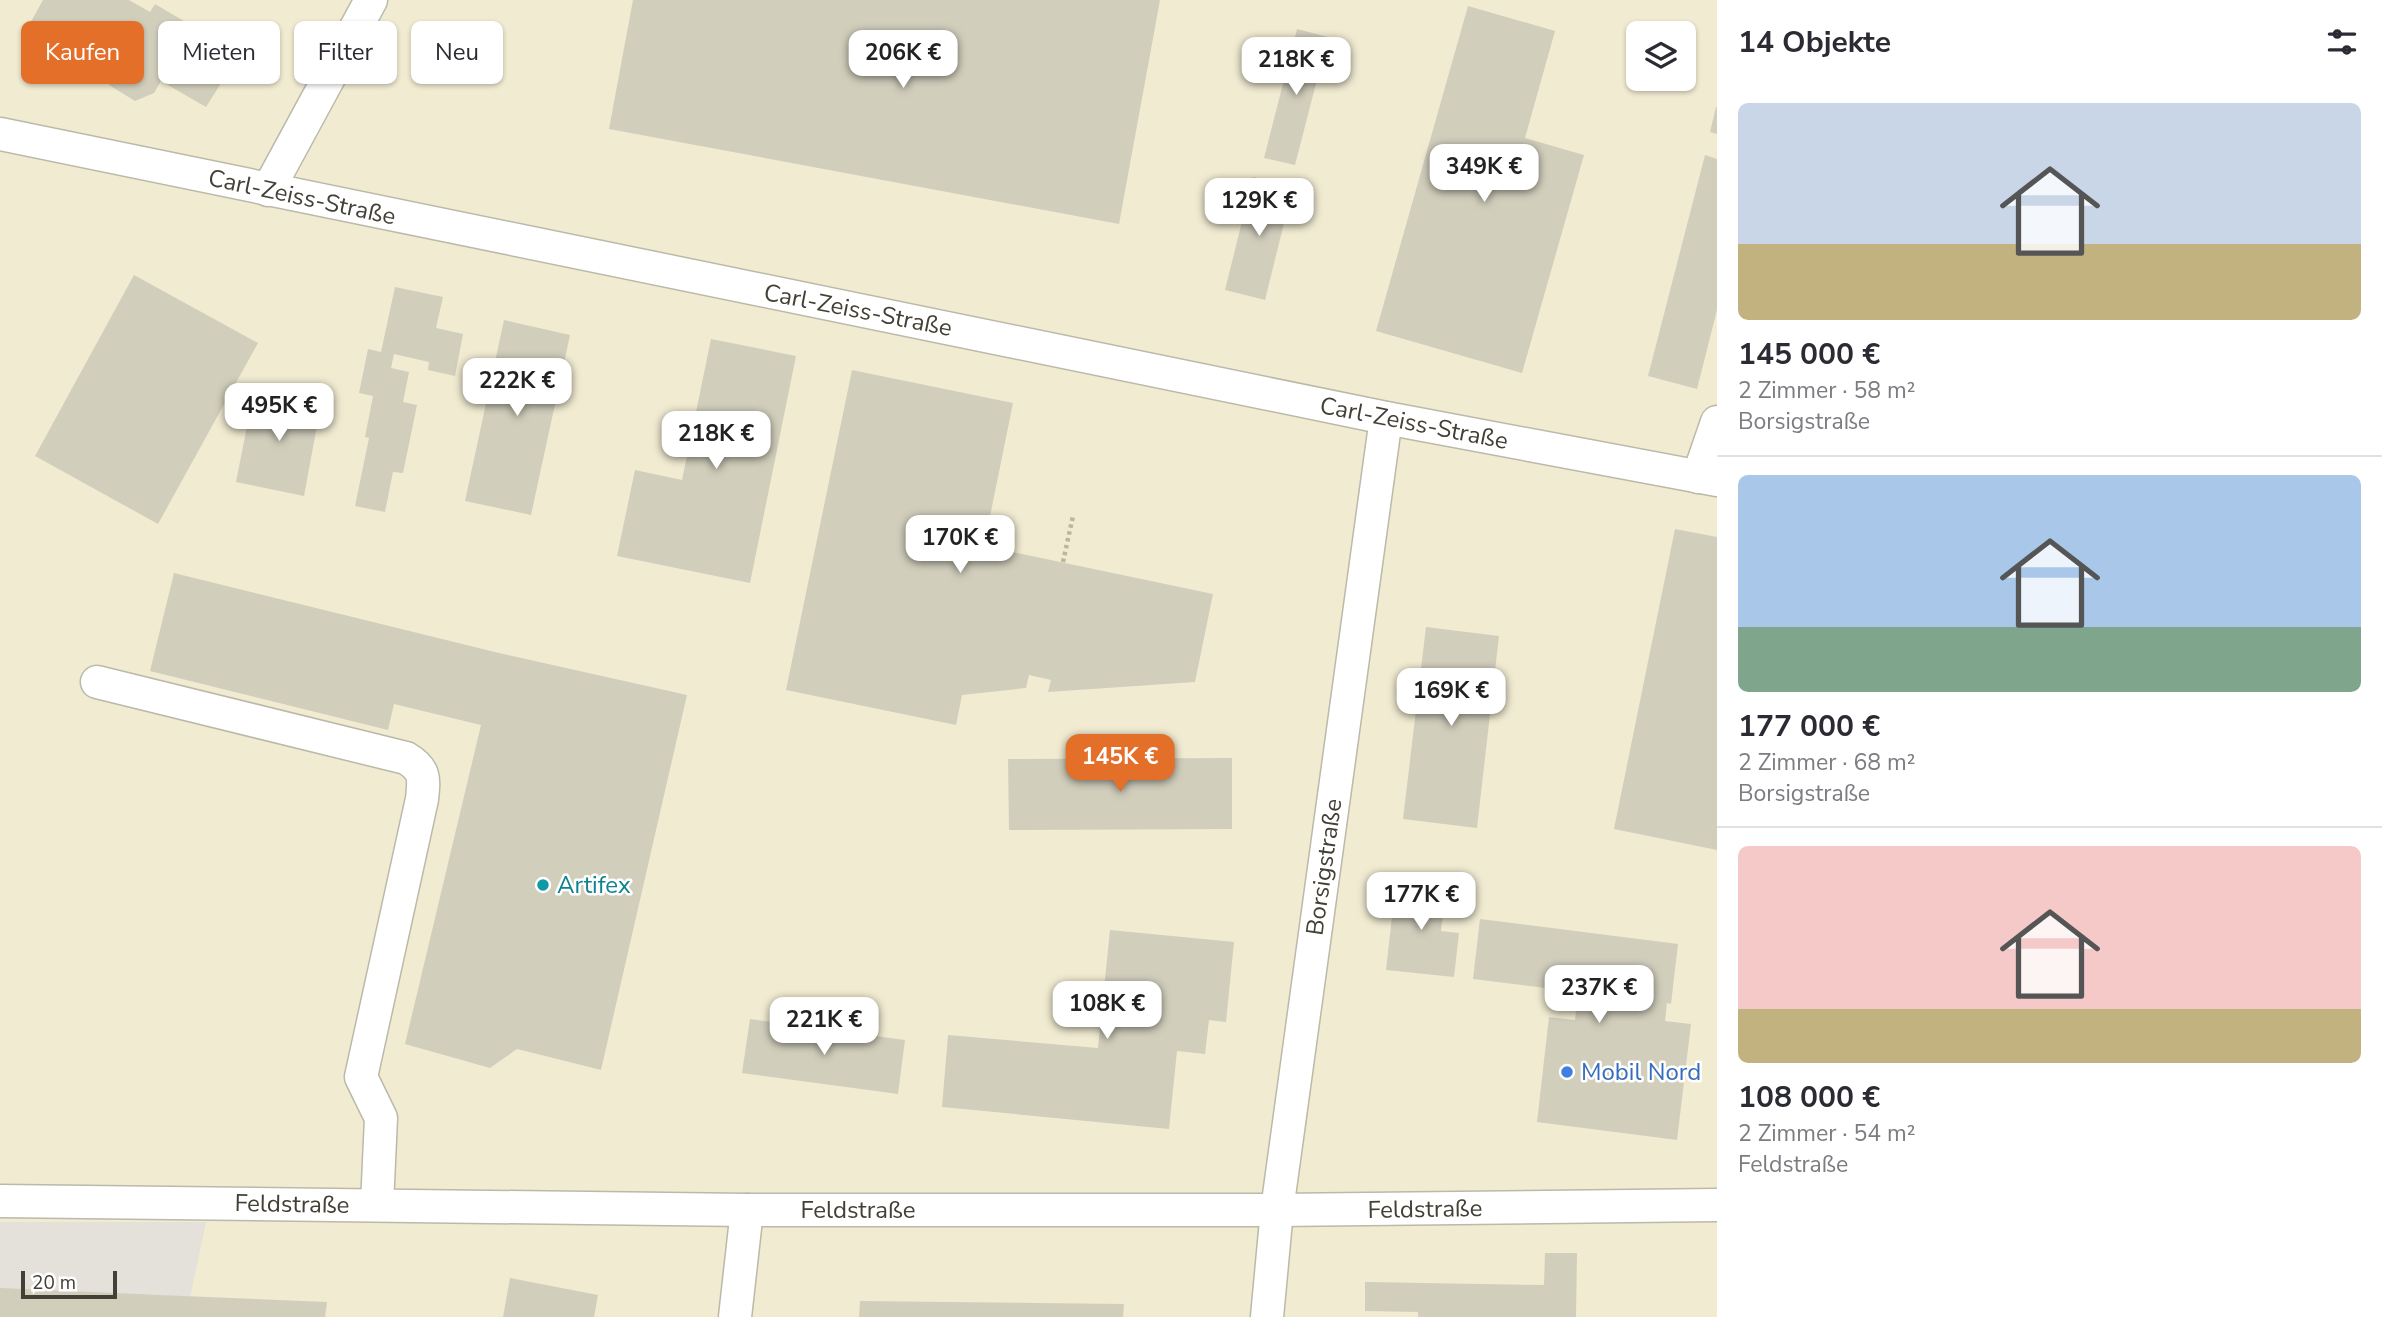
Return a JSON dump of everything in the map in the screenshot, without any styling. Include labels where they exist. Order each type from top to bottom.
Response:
[{"type":"street","points":[[268,190],[371,0]]},
{"type":"street","name":"Carl-Zeiss-Straße","points":[[0,134],[1386,418],[1707,478]]},
{"type":"street","name":"Borsigstraße","points":[[1266,1317],[1277,1210],[1386,418]]},
{"type":"street","points":[[1707,478],[1717,422]]},
{"type":"street","points":[[97,682],[407,758],[417,765],[424,777],[422,799],[361,1077],[380,1118],[377,1205]]},
{"type":"street","name":"Feldstraße","points":[[0,1201],[747,1210],[1277,1210],[1717,1205]]},
{"type":"street","points":[[735,1317],[747,1210]]},
{"type":"path","points":[[1063,562],[1073,516]]},
{"type":"shaded area","points":[[0,0],[1717,0],[1717,1317],[0,1317]]},
{"type":"shaded area","points":[[0,1222],[206,1222],[186,1317],[0,1317]]},
{"type":"building","points":[[43,0],[129,0],[150,12],[155,4],[184,21],[158,21],[159,84],[154,93],[135,101],[109,85],[144,84],[144,21],[31,21]]},
{"type":"building","points":[[633,0],[1160,0],[1119,224],[609,129]]},
{"type":"building","points":[[1468,6],[1555,31],[1525,138],[1584,155],[1522,373],[1376,331]]},
{"type":"building","points":[[1297,29],[1328,37],[1295,165],[1264,158]]},
{"type":"building","points":[[166,84],[221,84],[206,107]]},
{"type":"building","points":[[1717,107],[1717,134],[1710,132]]},
{"type":"building","points":[[1705,155],[1717,159],[1717,310],[1697,389],[1648,376]]},
{"type":"building","points":[[1253,177],[1293,187],[1265,300],[1225,290]]},
{"type":"building","points":[[134,275],[258,343],[158,524],[35,456]]},
{"type":"building","points":[[395,287],[443,297],[436,328],[463,334],[455,376],[428,370],[429,362],[394,354],[391,368],[409,372],[403,402],[417,405],[403,473],[393,472],[385,512],[355,506],[369,438],[365,437],[373,396],[359,393],[368,349],[381,352]]},
{"type":"building","points":[[504,320],[570,335],[531,515],[465,501]]},
{"type":"building","points":[[711,339],[796,356],[750,583],[617,556],[635,470],[682,480]]},
{"type":"building","points":[[852,370],[1013,403],[984,546],[1213,594],[1195,682],[1048,692],[1051,680],[1029,675],[1026,688],[962,695],[956,725],[786,690]]},
{"type":"building","points":[[254,391],[321,404],[304,496],[236,482]]},
{"type":"building","points":[[1675,529],[1717,537],[1717,850],[1614,829]]},
{"type":"building","name":"Artifex","points":[[174,573],[499,653],[687,695],[601,1070],[517,1049],[490,1068],[405,1044],[481,725],[394,704],[388,730],[150,671]]},
{"type":"building","points":[[1426,627],[1499,636],[1477,828],[1403,819]]},
{"type":"building","points":[[1232,758],[1232,829],[1009,830],[1008,759]]},
{"type":"building","points":[[1396,881],[1446,887],[1441,931],[1459,933],[1454,977],[1386,970]]},
{"type":"building","points":[[1480,919],[1678,944],[1671,1004],[1667,1003],[1665,1021],[1691,1024],[1677,1140],[1537,1122],[1549,1017],[1575,1020],[1578,992],[1473,979]]},
{"type":"building","points":[[1110,930],[1234,942],[1226,1022],[1209,1020],[1205,1054],[1177,1051],[1169,1129],[942,1107],[948,1035],[1098,1048]]},
{"type":"building","points":[[750,1019],[905,1040],[898,1094],[742,1073]]},
{"type":"building","points":[[1545,1253],[1577,1253],[1576,1317],[1418,1317],[1418,1312],[1365,1311],[1365,1282],[1544,1285]]},
{"type":"building","points":[[510,1278],[598,1295],[594,1317],[503,1317]]},
{"type":"building","points":[[0,1288],[327,1302],[325,1317],[0,1317]]},
{"type":"building","points":[[860,1301],[1124,1304],[1123,1317],[859,1317]]},
{"type":"place","name":"Artifex","points":[[543,885]]},
{"type":"place","name":"Mobil Nord","points":[[1567,1072]]}]
